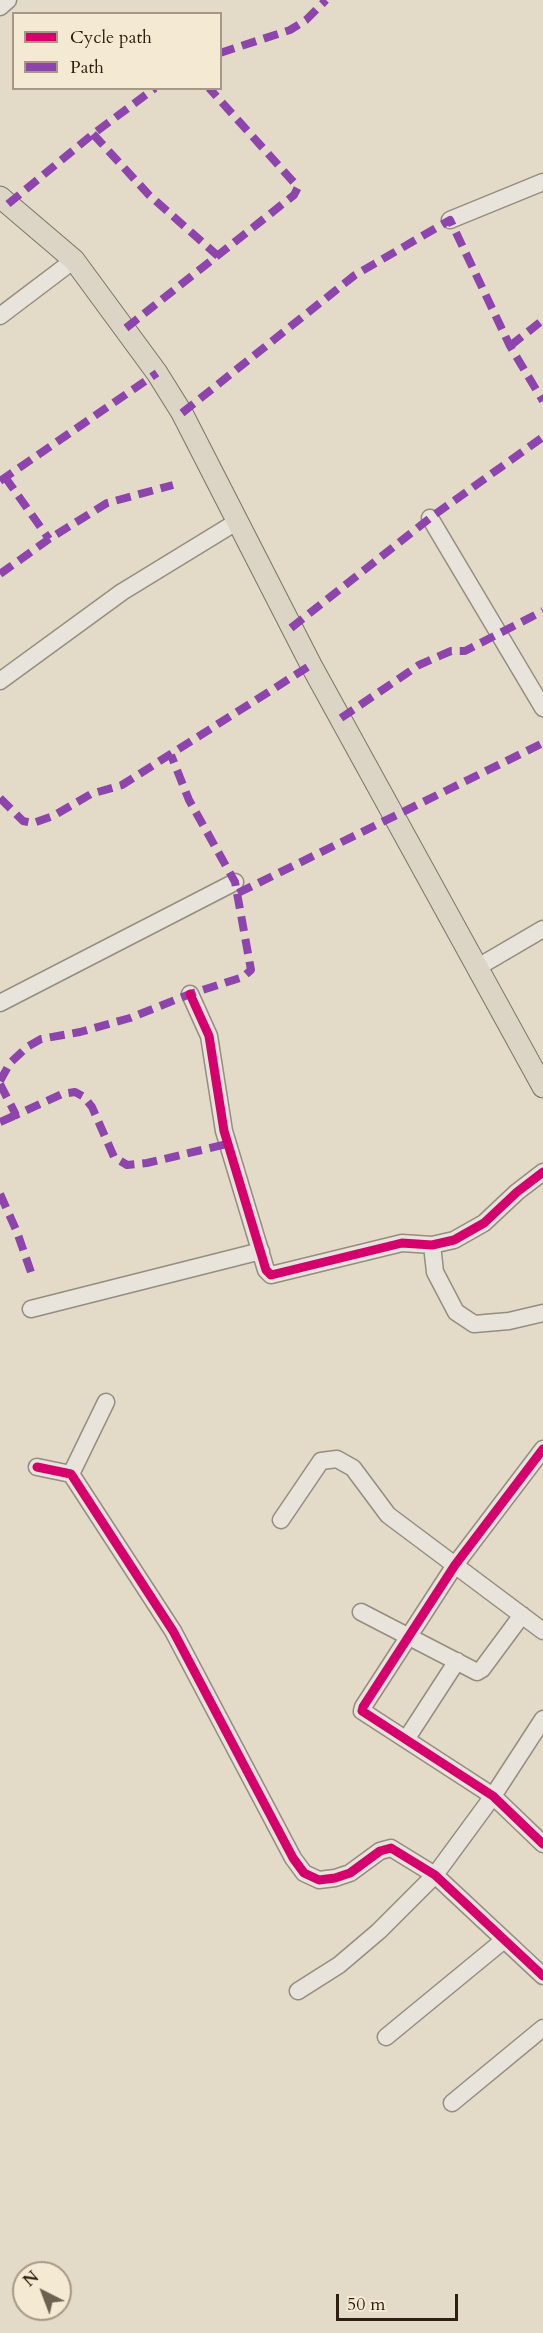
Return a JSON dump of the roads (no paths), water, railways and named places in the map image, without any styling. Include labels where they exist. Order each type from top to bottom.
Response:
[{"type":"main road","points":[[0,197],[74,260],[157,373],[182,413],[306,656],[543,1087]]},
{"type":"street","points":[[0,8],[8,0]]},
{"type":"street","points":[[450,220],[543,182]]},
{"type":"street","points":[[0,316],[74,260]]},
{"type":"street","points":[[430,519],[543,708]]},
{"type":"street","points":[[0,681],[122,592],[238,521]]},
{"type":"street","points":[[0,1003],[235,882]]},
{"type":"street","points":[[478,967],[543,929]]},
{"type":"street","points":[[190,994],[209,1036],[224,1131],[266,1270],[271,1275],[402,1242],[432,1245],[454,1240],[484,1223],[517,1192],[543,1172]]},
{"type":"street","points":[[432,1245],[435,1272],[456,1312],[474,1324],[509,1321],[543,1313]]},
{"type":"street","points":[[31,1310],[261,1251]]},
{"type":"street","points":[[71,1474],[106,1402]]},
{"type":"street","points":[[543,1449],[455,1564],[362,1710],[493,1796],[543,1844]]},
{"type":"street","points":[[281,1520],[321,1461],[337,1459],[353,1468],[388,1515],[543,1631]]},
{"type":"street","points":[[37,1467],[71,1474],[173,1631],[288,1848],[304,1873],[319,1880],[335,1878],[350,1873],[380,1851],[391,1848],[435,1875],[543,1976]]},
{"type":"street","points":[[361,1612],[477,1672],[482,1669],[522,1615]]},
{"type":"street","points":[[407,1738],[457,1661]]},
{"type":"street","points":[[298,1991],[339,1965],[379,1931],[435,1875],[493,1796],[543,1719]]},
{"type":"street","points":[[386,2037],[504,1940]]},
{"type":"street","points":[[452,2103],[543,2028]]}]
